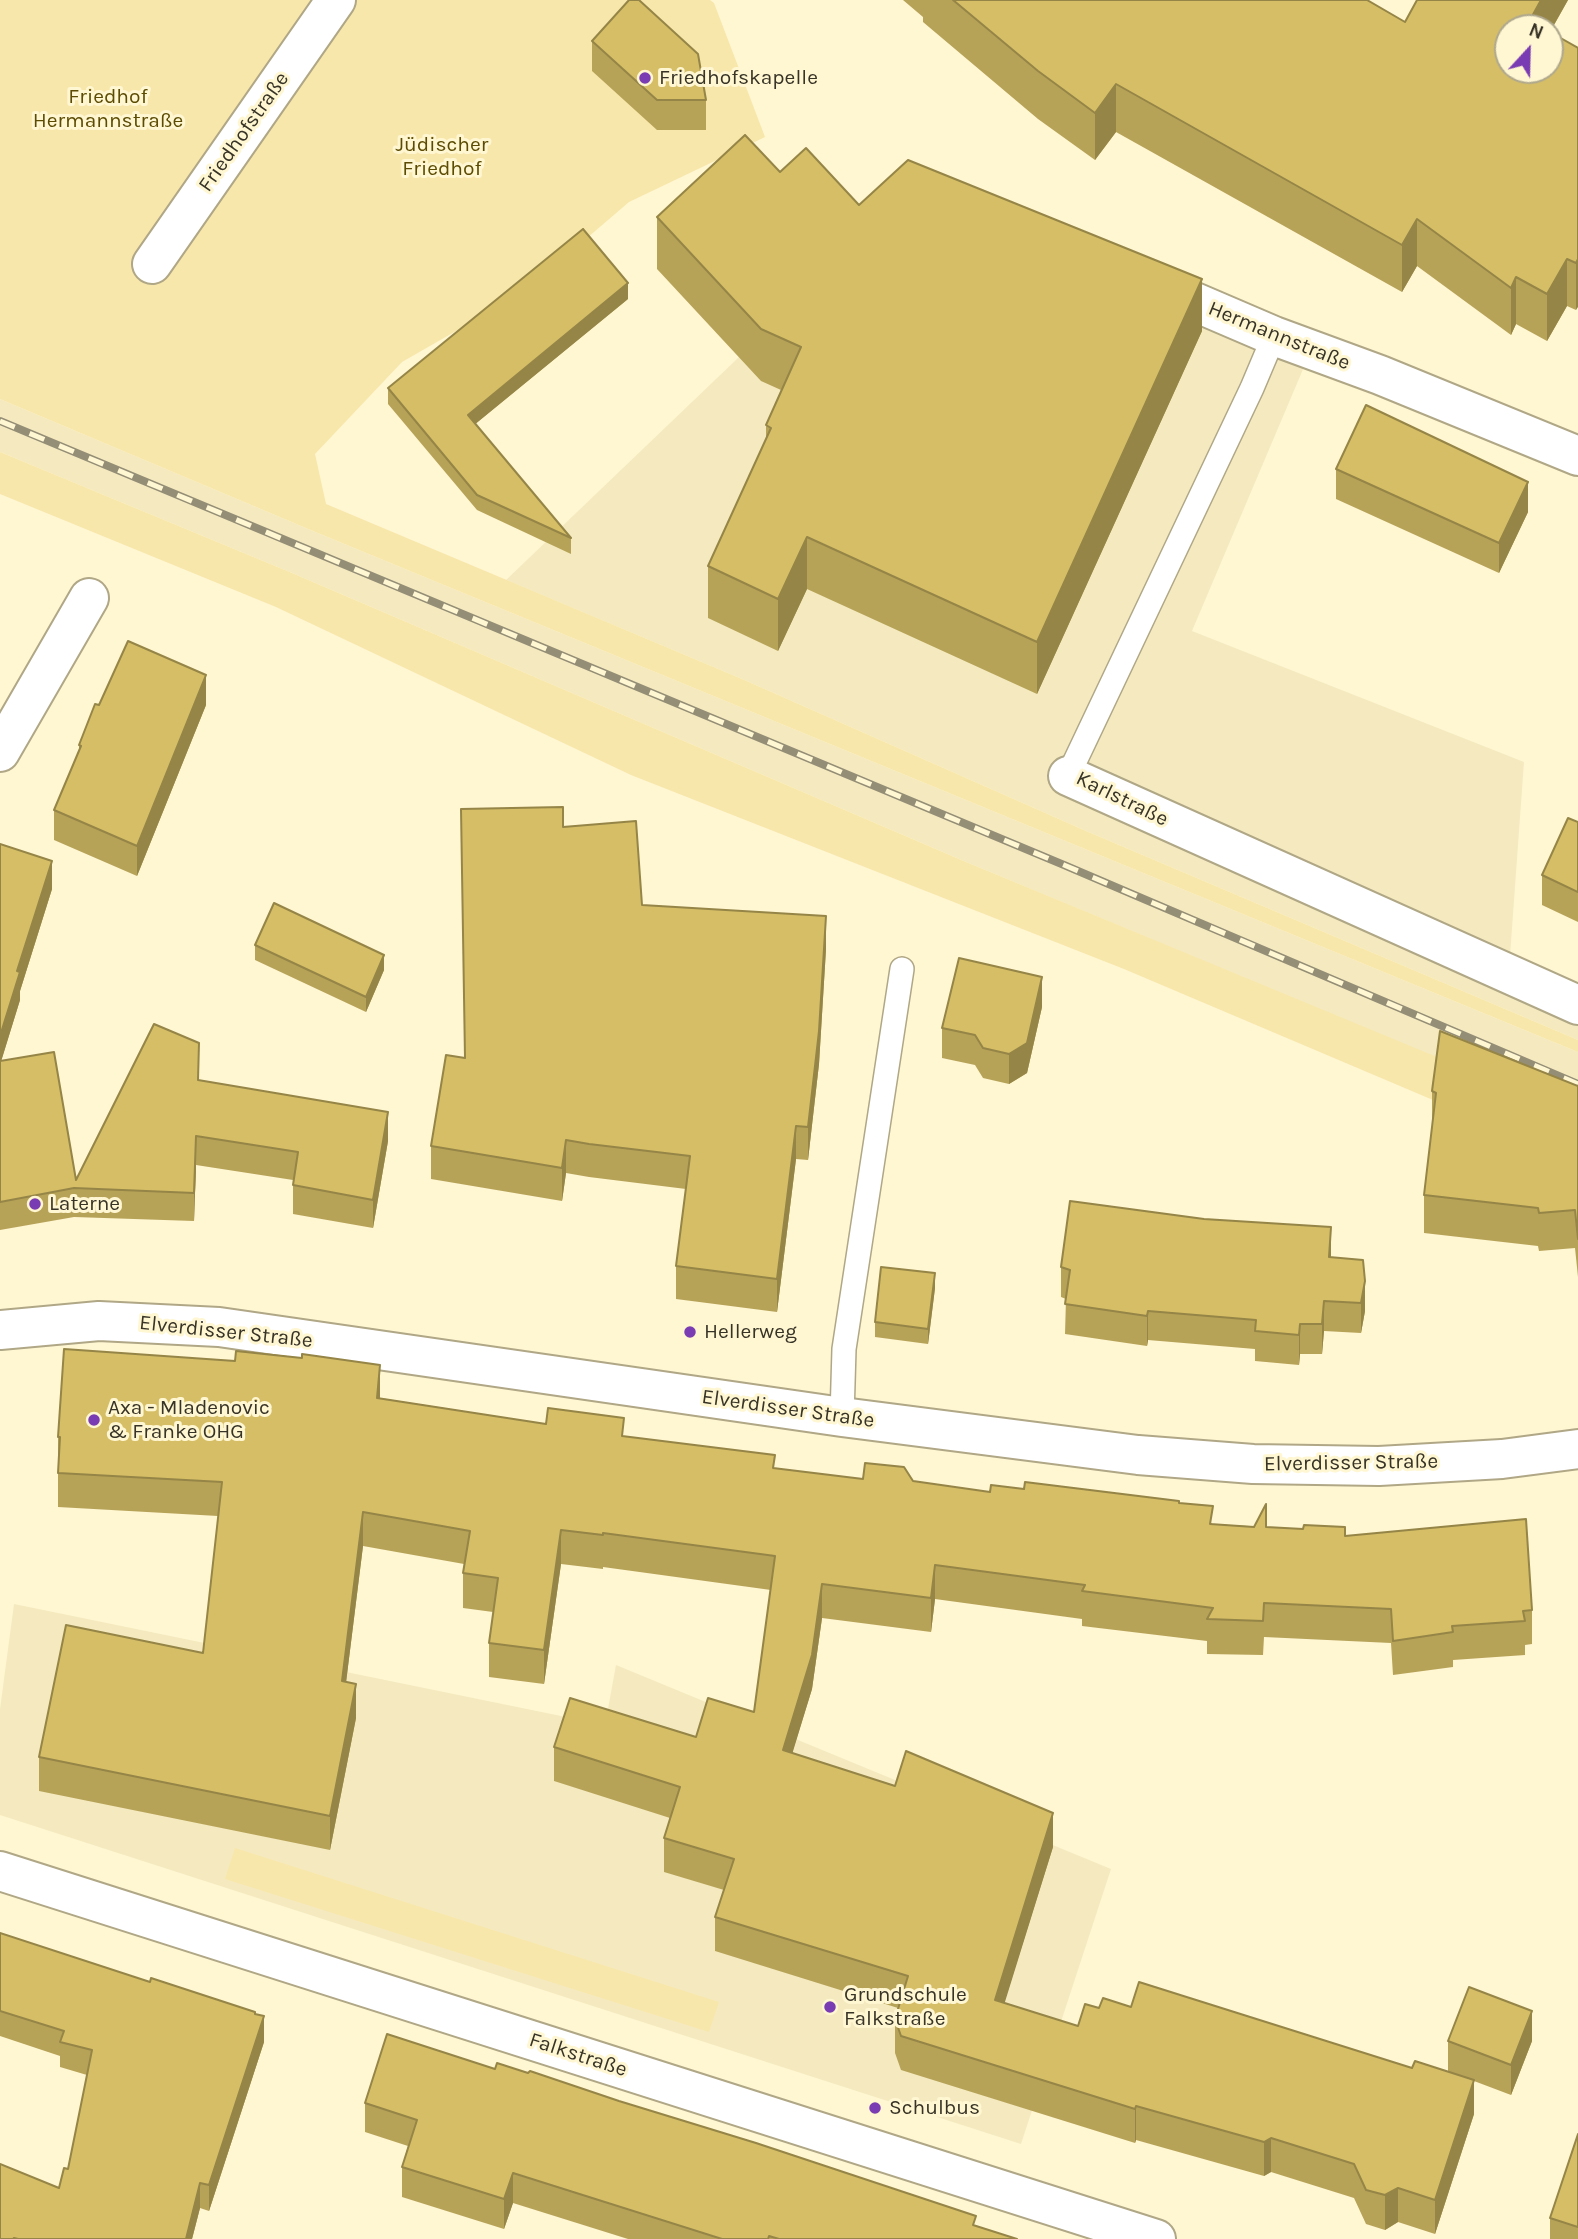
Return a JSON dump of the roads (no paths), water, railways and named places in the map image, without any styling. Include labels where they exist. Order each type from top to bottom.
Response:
[{"type":"street","name":"Friedhofstraße","points":[[152,264],[336,0]]},
{"type":"street","name":"Hermannstraße","points":[[1121,271],[1274,336],[1380,375],[1578,456]]},
{"type":"street","points":[[0,752],[89,598]]},
{"type":"street","name":"Karlstraße","points":[[1068,776],[1578,1005]]},
{"type":"street","name":"Elverdisser Straße","points":[[0,1330],[99,1321],[219,1327],[842,1417],[1138,1455],[1253,1464],[1379,1466],[1502,1459],[1578,1449]]},
{"type":"street","name":"Falkstraße","points":[[0,1871],[1156,2239]]},
{"type":"lane","name":"Karlstraße","points":[[1068,776],[1252,388],[1274,336]]},
{"type":"lane","points":[[842,1417],[844,1349],[902,969]]},
{"type":"railway","points":[[0,421],[1064,865],[1578,1084]]},
{"type":"place","name":"Friedhofskapelle","points":[[645,78]]},
{"type":"place","name":"Laterne","points":[[35,1204]]},
{"type":"place","name":"Hellerweg","points":[[690,1332]]},
{"type":"place","name":"Axa - Mladenovic & Franke OHG","points":[[94,1420]]},
{"type":"place","name":"Grundschule Falkstraße","points":[[830,2007]]},
{"type":"place","name":"Schulbus","points":[[875,2108]]},
{"type":"park label","name":"Friedhof Hermannstraße","points":[[108,109]]},
{"type":"park label","name":"Jüdischer Friedhof","points":[[442,157]]}]
